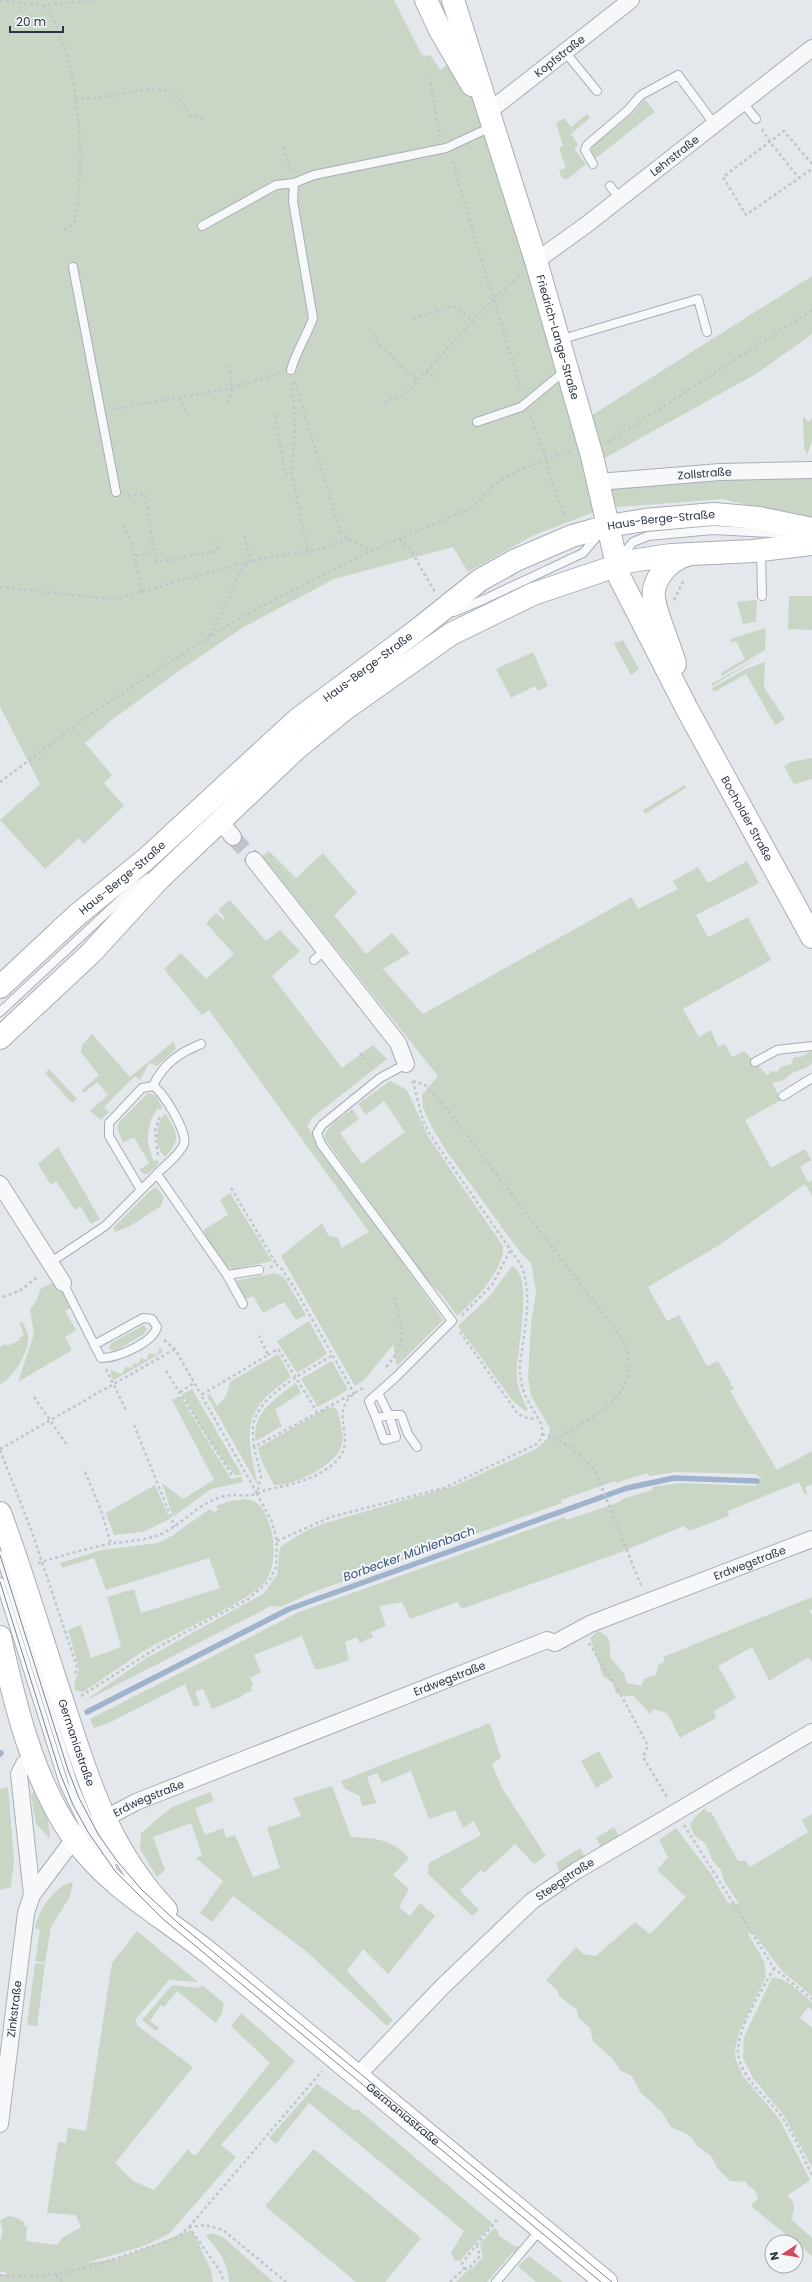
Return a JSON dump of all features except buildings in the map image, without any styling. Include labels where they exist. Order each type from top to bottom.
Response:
[{"type":"main road","name":"Friedrich-Lange-Straße","points":[[426,0],[440,30],[490,120]]},
{"type":"main road","name":"Friedrich-Lange-Straße","points":[[453,0],[536,262],[589,444],[616,565]]},
{"type":"main road","name":"Haus-Berge-Straße","points":[[0,987],[85,907],[146,859],[298,719],[480,580],[516,560],[572,536],[608,526],[665,517],[714,514],[765,519],[812,529]]},
{"type":"main road","name":"Haus-Berge-Straße","points":[[0,1038],[94,950],[188,851],[226,829],[291,754],[328,722],[451,634],[533,594],[616,565],[650,557],[761,550],[812,544]]},
{"type":"main road","name":"Bocholder Straße","points":[[684,700],[672,654],[654,598],[655,587],[669,564],[692,554]]},
{"type":"main road","name":"Bocholder Straße","points":[[616,565],[624,586],[684,700],[812,937]]},
{"type":"main road","name":"Germaniastraße","points":[[0,1513],[3,1547],[18,1568],[65,1692],[95,1864],[124,1892],[200,1946],[606,2282]]},
{"type":"main road","name":"Germaniastraße","points":[[0,1637],[23,1725],[27,1764],[62,1819],[89,1828],[120,1852],[137,1876],[200,1946]]},
{"type":"street","name":"Kopfstraße","points":[[490,120],[622,3]]},
{"type":"street","name":"Lehrstraße","points":[[536,262],[620,199],[812,48]]},
{"type":"street","name":"Zollstraße","points":[[598,482],[720,472],[812,467]]},
{"type":"street","points":[[254,860],[319,956],[398,1043],[406,1064]]},
{"type":"street","points":[[0,1184],[63,1282]]},
{"type":"street","name":"Erdwegstraße","points":[[89,1828],[136,1802],[547,1640],[555,1643],[590,1624],[812,1539]]},
{"type":"street","name":"Steegstraße","points":[[357,2076],[443,1986],[532,1901],[576,1871],[812,1732]]},
{"type":"street","name":"Zinkstraße","points":[[0,2124],[26,1913],[32,1894],[27,1764]]},
{"type":"street","name":"Zinkstraße","points":[[32,1894],[89,1828]]},
{"type":"lane","points":[[565,52],[597,91]]},
{"type":"lane","points":[[593,164],[585,150],[587,145],[628,110],[642,95],[678,75],[715,125]]},
{"type":"lane","points":[[743,103],[756,118]]},
{"type":"lane","points":[[202,226],[276,185],[294,183],[314,175],[446,148],[490,120]]},
{"type":"lane","points":[[291,370],[296,353],[309,330],[313,318],[293,201],[294,183]]},
{"type":"lane","points":[[610,186],[620,199]]},
{"type":"lane","points":[[73,267],[100,412],[119,494]]},
{"type":"lane","points":[[559,341],[698,298],[707,332]]},
{"type":"lane","points":[[477,422],[517,409],[567,369]]},
{"type":"lane","points":[[616,565],[628,546],[648,536],[713,530],[812,536]]},
{"type":"lane","points":[[761,550],[762,596]]},
{"type":"lane","points":[[132,889],[174,834]]},
{"type":"lane","points":[[0,1012],[132,889],[188,851]]},
{"type":"lane","points":[[153,1086],[161,1071],[170,1060],[201,1044]]},
{"type":"lane","points":[[755,1062],[777,1050],[812,1046]]},
{"type":"lane","points":[[406,1064],[380,1078],[322,1125],[317,1133],[321,1144],[453,1322],[369,1401],[384,1440],[408,1434]]},
{"type":"lane","points":[[782,1096],[812,1078]]},
{"type":"lane","points":[[51,1262],[105,1226],[141,1190],[157,1174],[165,1166],[180,1151],[184,1141],[182,1131],[160,1091],[153,1086],[142,1088],[112,1119],[108,1126],[110,1136],[141,1190]]},
{"type":"lane","points":[[157,1174],[227,1275],[243,1304]]},
{"type":"lane","points":[[227,1275],[259,1270]]},
{"type":"lane","points":[[63,1282],[94,1345],[101,1358],[120,1355],[156,1332],[157,1326],[152,1319],[143,1318],[94,1345]]},
{"type":"lane","points":[[376,1394],[389,1414],[396,1437]]},
{"type":"lane","points":[[376,1418],[389,1414],[402,1415],[408,1434],[417,1447]]},
{"type":"lane","points":[[3,1547],[68,1770],[89,1828]]},
{"type":"lane","points":[[0,1582],[64,1784],[89,1828]]},
{"type":"lane","points":[[496,2282],[542,2229]]},
{"type":"path","points":[[0,1],[44,5],[96,0]]},
{"type":"path","points":[[44,5],[60,31],[66,47],[75,98],[80,159],[78,198],[74,224],[62,231]]},
{"type":"path","points":[[429,76],[437,123],[452,162],[494,298],[514,371],[546,461]]},
{"type":"path","points":[[75,98],[104,97],[146,88],[157,89],[170,92],[181,99],[190,116],[204,118]]},
{"type":"path","points":[[812,164],[784,131],[722,176],[746,215],[812,169]]},
{"type":"path","points":[[770,142],[799,178]]},
{"type":"path","points":[[283,147],[294,183]]},
{"type":"path","points":[[384,402],[404,395],[494,298],[536,262]]},
{"type":"path","points":[[413,320],[454,306],[473,320]]},
{"type":"path","points":[[0,782],[98,709],[210,636],[297,587],[371,551],[469,509],[483,499],[499,482],[589,444],[603,444],[625,432],[662,406],[812,310]]},
{"type":"path","points":[[375,334],[377,342],[417,381]]},
{"type":"path","points":[[228,403],[232,388],[229,364]]},
{"type":"path","points":[[100,412],[232,388],[291,370]]},
{"type":"path","points":[[291,370],[295,420],[292,475],[308,552]]},
{"type":"path","points":[[291,370],[335,519],[340,531],[348,539],[371,551]]},
{"type":"path","points":[[426,371],[434,377]]},
{"type":"path","points":[[179,398],[189,416]]},
{"type":"path","points":[[275,414],[285,474],[292,475]]},
{"type":"path","points":[[119,494],[145,494],[156,562],[218,551],[215,539]]},
{"type":"path","points":[[124,525],[136,556],[142,594]]},
{"type":"path","points":[[244,534],[250,561]]},
{"type":"path","points":[[0,587],[100,598],[120,598],[142,594],[250,561],[308,552],[339,544],[348,539]]},
{"type":"path","points":[[400,539],[426,575],[436,615]]},
{"type":"path","points":[[136,556],[155,551]]},
{"type":"path","points":[[661,620],[668,612],[692,554]]},
{"type":"path","points":[[210,636],[242,570],[250,561]]},
{"type":"path","points":[[360,1053],[380,1078]]},
{"type":"path","points":[[277,1541],[331,1517],[444,1488],[537,1444],[542,1434],[542,1426],[539,1418],[529,1403],[522,1387],[520,1371],[529,1294],[527,1280],[522,1265],[432,1136],[421,1115],[413,1081],[406,1064]]},
{"type":"path","points":[[413,1081],[425,1085],[442,1103],[613,1326],[629,1351],[631,1373],[626,1384],[611,1404],[557,1439]]},
{"type":"path","points":[[165,1166],[157,1153],[155,1131],[160,1116],[170,1107]]},
{"type":"path","points":[[231,1188],[277,1265],[281,1268],[295,1289],[354,1392]]},
{"type":"path","points":[[511,1249],[492,1285],[453,1322],[518,1414],[529,1419],[539,1418]]},
{"type":"path","points":[[3,1297],[31,1284],[51,1262]]},
{"type":"path","points":[[259,1270],[277,1265]]},
{"type":"path","points":[[381,1372],[399,1351],[401,1345],[400,1318],[394,1297]]},
{"type":"path","points":[[156,1332],[175,1349],[272,1522],[277,1541],[276,1567],[269,1581],[248,1599],[160,1646],[82,1696],[77,1697],[65,1692],[76,1667],[42,1562],[0,1449],[50,1422],[175,1349]]},
{"type":"path","points":[[259,1336],[268,1355]]},
{"type":"path","points":[[201,1396],[278,1349],[317,1412]]},
{"type":"path","points":[[257,1494],[261,1476],[254,1447],[253,1433],[257,1414],[268,1400],[296,1377],[332,1355]]},
{"type":"path","points":[[101,1358],[127,1412]]},
{"type":"path","points":[[166,1371],[180,1392],[201,1430],[233,1477]]},
{"type":"path","points":[[180,1392],[194,1383]]},
{"type":"path","points":[[254,1447],[367,1386],[376,1394]]},
{"type":"path","points":[[18,1568],[111,1544],[150,1538],[175,1527],[202,1506],[216,1498],[227,1495],[257,1494],[264,1490],[299,1483],[326,1469],[339,1458],[346,1442],[342,1407],[345,1401],[354,1392]]},
{"type":"path","points":[[34,1397],[67,1445]]},
{"type":"path","points":[[336,1402],[342,1407]]},
{"type":"path","points":[[134,1425],[175,1527]]},
{"type":"path","points":[[542,1434],[557,1439],[589,1463],[596,1473],[647,1601]]},
{"type":"path","points":[[85,1472],[101,1510],[111,1544]]},
{"type":"path","points":[[774,1968],[744,2026],[739,2041],[739,2057],[746,2074],[785,2122],[812,2175]]},
{"type":"path","points":[[0,2275],[27,2277],[55,2275],[122,2257],[177,2237],[189,2227],[334,2056]]},
{"type":"path","points":[[464,2269],[462,2263],[510,2202]]},
{"type":"path","points":[[189,2227],[205,2225],[223,2230],[286,2282]]},
{"type":"path","points":[[189,2227],[220,2271],[224,2282]]},
{"type":"path","points":[[450,2282],[464,2269],[469,2268],[480,2256],[477,2245]]},
{"type":"path","points":[[55,2275],[63,2282]]},
{"type":"green space","points":[[0,0],[394,0],[422,55],[431,56],[440,70],[454,60],[469,84],[598,482],[812,470],[812,521],[723,499],[604,508],[532,536],[468,572],[453,547],[334,579],[242,628],[176,673],[109,722],[85,743],[112,775],[104,783],[124,806],[84,844],[79,838],[45,869],[0,820],[40,784],[0,707]]},
{"type":"green space","points":[[645,99],[656,114],[653,113],[595,159],[591,150],[593,146],[632,114]]},
{"type":"green space","points":[[587,114],[590,118],[571,134],[578,145],[574,149],[586,164],[566,180],[561,176],[559,170],[566,168],[559,148],[563,146],[556,123],[564,118],[571,127]]},
{"type":"green space","points":[[812,276],[812,334],[756,374],[594,464],[586,419]]},
{"type":"green space","points":[[803,416],[809,422],[812,418],[812,440],[807,455],[804,448]]},
{"type":"green space","points":[[789,596],[812,596],[812,630],[788,629]]},
{"type":"green space","points":[[757,600],[756,622],[743,624],[737,602]]},
{"type":"green space","points":[[766,628],[765,650],[722,676],[721,673],[745,659],[736,641],[732,643],[730,639]]},
{"type":"green space","points":[[623,640],[639,669],[631,675],[614,644]]},
{"type":"green space","points":[[533,652],[548,686],[538,691],[535,686],[511,698],[496,669]]},
{"type":"green space","points":[[754,661],[712,686],[711,684]]},
{"type":"green space","points":[[765,662],[764,687],[785,719],[775,725],[746,674],[714,692],[712,688],[746,669]]},
{"type":"green space","points":[[812,758],[812,779],[794,784],[784,766],[791,762]]},
{"type":"green space","points":[[685,785],[686,787],[684,789],[645,814],[643,810]]},
{"type":"green space","points":[[269,851],[296,878],[323,853],[357,893],[334,915],[366,954],[392,933],[410,953],[383,969],[423,1014],[632,897],[638,909],[678,889],[673,881],[698,867],[708,883],[747,861],[759,883],[696,915],[708,937],[748,917],[771,960],[683,1009],[699,1037],[711,1030],[718,1047],[725,1044],[732,1057],[744,1051],[767,1075],[772,1071],[777,1072],[781,1067],[791,1064],[794,1057],[801,1057],[812,1050],[812,1063],[808,1067],[792,1073],[784,1080],[772,1083],[781,1100],[745,1120],[771,1168],[805,1149],[811,1160],[800,1167],[808,1182],[812,1180],[812,1196],[805,1184],[719,1245],[648,1287],[667,1321],[679,1315],[707,1366],[718,1361],[734,1389],[730,1391],[777,1470],[812,1451],[812,1484],[805,1487],[807,1494],[805,1495],[799,1482],[728,1511],[729,1516],[689,1531],[684,1526],[616,1554],[461,1609],[458,1602],[410,1619],[402,1602],[379,1606],[386,1626],[371,1632],[373,1637],[360,1643],[357,1637],[345,1642],[349,1660],[322,1669],[315,1669],[302,1636],[254,1655],[261,1672],[250,1678],[253,1686],[251,1687],[252,1691],[243,1694],[243,1696],[212,1709],[203,1689],[195,1692],[200,1705],[194,1707],[185,1684],[111,1722],[94,1728],[90,1719],[299,1612],[565,1517],[566,1520],[620,1502],[622,1499],[652,1490],[652,1487],[680,1483],[756,1486],[757,1481],[761,1478],[755,1474],[676,1472],[649,1476],[647,1473],[616,1483],[615,1481],[561,1500],[562,1503],[311,1593],[281,1607],[271,1606],[83,1702],[145,1659],[263,1594],[277,1575],[280,1547],[304,1532],[322,1524],[454,1486],[536,1449],[548,1438],[550,1428],[531,1396],[528,1378],[531,1324],[536,1291],[531,1263],[520,1252],[447,1152],[432,1127],[423,1108],[422,1095],[438,1076],[262,856]]},
{"type":"green space","points":[[230,900],[266,941],[280,930],[300,951],[272,976],[342,1068],[373,1045],[387,1059],[312,1118],[307,1126],[443,1320],[397,1366],[393,1345],[364,1380],[355,1386],[281,1256],[322,1223],[329,1236],[338,1238],[342,1248],[369,1232],[209,1010],[202,1015],[164,969],[181,953],[206,979],[234,954],[206,923],[216,913],[224,920],[225,918],[218,910]]},
{"type":"green space","points":[[92,1034],[130,1077],[174,1041],[176,1049],[157,1066],[149,1063],[140,1080],[135,1076],[104,1107],[109,1112],[101,1120],[90,1111],[108,1095],[97,1082],[84,1093],[82,1090],[99,1075],[81,1052],[82,1045]]},
{"type":"green space","points":[[49,1069],[77,1099],[72,1103],[45,1073]]},
{"type":"green space","points":[[390,1081],[407,1090],[429,1138],[503,1246],[499,1265],[494,1274],[480,1293],[457,1316],[442,1295],[426,1279],[325,1139],[331,1126],[352,1109],[359,1119],[340,1133],[362,1164],[405,1132],[384,1101],[366,1115],[358,1104]]},
{"type":"green space","points":[[148,1093],[156,1096],[162,1107],[160,1110],[158,1108],[154,1114],[148,1134],[151,1154],[154,1161],[157,1159],[159,1163],[148,1174],[144,1174],[139,1170],[149,1163],[134,1137],[123,1143],[117,1128],[119,1122]]},
{"type":"green space","points":[[164,1114],[166,1114],[170,1121],[176,1136],[174,1146],[165,1157],[157,1142],[157,1130]]},
{"type":"green space","points":[[58,1147],[100,1219],[91,1224],[80,1206],[75,1210],[56,1181],[51,1185],[38,1164]]},
{"type":"green space","points":[[156,1187],[164,1197],[161,1206],[130,1226],[115,1232],[113,1228],[150,1191]]},
{"type":"green space","points":[[230,1193],[273,1261],[233,1269],[227,1267],[215,1253],[203,1230],[228,1215],[220,1200]]},
{"type":"green space","points":[[512,1266],[519,1273],[522,1285],[523,1301],[517,1381],[520,1393],[528,1410],[525,1411],[512,1400],[458,1326],[490,1296]]},
{"type":"green space","points":[[275,1273],[284,1277],[306,1315],[296,1320],[284,1302],[263,1313],[253,1296],[245,1299],[235,1281]]},
{"type":"green space","points":[[58,1280],[72,1307],[65,1311],[76,1330],[65,1337],[72,1350],[18,1382],[34,1334],[30,1309],[36,1302],[41,1288]]},
{"type":"green space","points":[[309,1321],[327,1354],[297,1373],[277,1341]]},
{"type":"green space","points":[[19,1322],[23,1323],[28,1335],[28,1342],[24,1356],[16,1370],[0,1385],[0,1347],[6,1344],[7,1346],[20,1340],[19,1338],[24,1335]]},
{"type":"green space","points":[[144,1325],[147,1329],[144,1334],[115,1351],[109,1349],[111,1343]]},
{"type":"green space","points":[[160,1347],[163,1352],[114,1380],[111,1377],[111,1370],[122,1374],[125,1367],[132,1368],[134,1363],[138,1364],[141,1358],[147,1360],[149,1353],[157,1355]]},
{"type":"green space","points":[[278,1354],[291,1377],[274,1389],[263,1401],[255,1412],[251,1424],[251,1450],[258,1486],[207,1396],[210,1394],[217,1406],[226,1396],[231,1381]]},
{"type":"green space","points":[[332,1361],[348,1390],[318,1407],[301,1379]]},
{"type":"green space","points":[[296,1383],[301,1393],[275,1409],[282,1426],[256,1441],[255,1431],[261,1414],[273,1400]]},
{"type":"green space","points":[[192,1389],[242,1475],[235,1475],[227,1466],[194,1415],[182,1394]]},
{"type":"green space","points":[[180,1396],[231,1479],[242,1477],[243,1482],[211,1489],[173,1517],[162,1483],[183,1499],[214,1480],[172,1400]]},
{"type":"green space","points":[[333,1407],[337,1410],[341,1423],[342,1434],[341,1447],[337,1454],[322,1468],[312,1474],[292,1482],[274,1485],[261,1460],[258,1448],[325,1409]]},
{"type":"green space","points":[[155,1485],[170,1519],[143,1532],[114,1535],[106,1513]]},
{"type":"green space","points":[[245,1499],[254,1501],[260,1506],[271,1529],[274,1551],[272,1566],[267,1579],[247,1597],[149,1648],[83,1692],[75,1690],[74,1685],[79,1669],[68,1630],[81,1625],[91,1658],[121,1647],[107,1597],[134,1589],[141,1613],[220,1588],[209,1558],[106,1590],[94,1558],[62,1568],[60,1563],[102,1550],[158,1543],[173,1535],[210,1509],[214,1512],[218,1510],[216,1506],[230,1501]]},
{"type":"green space","points":[[812,1597],[812,1609],[809,1611],[812,1615],[812,1662],[808,1657],[769,1681],[752,1647],[718,1666],[736,1698],[714,1711],[716,1718],[680,1738],[667,1713],[653,1709],[650,1714],[634,1696],[625,1696],[616,1693],[613,1683],[603,1676],[590,1638],[598,1631],[603,1633],[609,1642],[611,1658],[624,1674],[627,1683],[641,1686],[644,1679],[656,1675],[658,1666],[665,1661],[663,1657]]},
{"type":"green space","points":[[490,1723],[501,1758],[492,1764],[502,1788],[546,1856],[534,1864],[515,1844],[484,1873],[481,1870],[460,1890],[479,1910],[472,1916],[428,1874],[429,1863],[481,1835],[474,1821],[463,1828],[455,1810],[429,1819],[411,1771],[382,1783],[377,1773],[367,1777],[376,1803],[362,1806],[360,1796],[345,1789],[341,1781]]},
{"type":"green space","points":[[599,1751],[613,1777],[596,1788],[581,1761]]},
{"type":"green space","points":[[332,1786],[351,1837],[376,1839],[389,1843],[409,1858],[393,1875],[409,1889],[399,1907],[410,1916],[420,1903],[435,1916],[388,1974],[363,1949],[347,1971],[393,2020],[387,2026],[307,1952],[233,1896],[212,1922],[200,1913],[223,1881],[196,1858],[202,1855],[191,1823],[153,1837],[165,1870],[157,1877],[140,1849],[141,1833],[172,1807],[210,1792],[214,1801],[195,1808],[205,1835],[223,1828],[226,1838],[235,1835],[253,1877],[280,1868],[267,1828],[301,1816],[293,1798]]},
{"type":"green space","points":[[8,1787],[14,1860],[11,1887],[0,1890],[0,1789]]},
{"type":"green space","points":[[35,1789],[48,1820],[50,1839],[36,1824],[31,1795]]},
{"type":"green space","points":[[705,1808],[707,1812],[711,1812],[738,1861],[746,1861],[750,1867],[808,1832],[802,1820],[812,1814],[812,1996],[781,1970],[752,1931],[748,1934],[764,1961],[766,1977],[739,2032],[735,2049],[736,2060],[743,2076],[780,2120],[810,2180],[787,2196],[790,2198],[794,2206],[791,2219],[812,2238],[812,2256],[804,2249],[804,2234],[785,2234],[751,2206],[758,2198],[754,2189],[749,2187],[746,2182],[730,2181],[718,2169],[711,2156],[697,2146],[692,2138],[671,2127],[661,2111],[640,2092],[632,2076],[620,2070],[613,2059],[593,2041],[590,2028],[578,2017],[577,2010],[558,1995],[558,1991],[546,1980],[576,1947],[583,1954],[596,1956],[635,1922],[650,1934],[686,1897],[657,1870],[668,1857],[659,1840],[676,1828],[711,1874],[728,1903],[739,1904],[724,1881],[721,1870],[712,1860],[706,1844],[694,1835],[690,1825],[694,1818]]},
{"type":"green space","points":[[614,1827],[619,1836],[601,1847],[596,1838]]},
{"type":"green space","points":[[580,1848],[585,1857],[560,1872],[556,1863]]},
{"type":"green space","points":[[73,1882],[70,1896],[51,1927],[45,1963],[35,1961],[40,1930],[35,1928],[43,1907],[59,1888]]},
{"type":"green space","points":[[137,1931],[198,1982],[169,1980],[135,2020],[138,2026],[193,2067],[115,2163],[133,2181],[154,2190],[189,2148],[189,2151],[195,2156],[270,2063],[231,2026],[241,2013],[295,2061],[221,2145],[236,2157],[170,2233],[160,2239],[129,2251],[85,2263],[117,2259],[192,2230],[211,2270],[213,2282],[0,2282],[0,2275],[9,2274],[0,2271],[0,2241],[3,2231],[0,2221],[3,2218],[12,2216],[24,2222],[24,2226],[27,2226],[26,2241],[57,2245],[62,2238],[81,2227],[76,2215],[47,2213],[58,2142],[66,2143],[68,2128],[86,2131],[112,1963]]},
{"type":"green space","points":[[35,1963],[45,1964],[37,2026],[27,2025]]},
{"type":"green space","points":[[772,1978],[777,1978],[788,1982],[812,2002],[812,2010],[808,2007],[800,2018],[812,2028],[812,2168],[785,2117],[753,2078],[743,2058],[744,2037]]},
{"type":"green space","points":[[172,1985],[199,1988],[202,1985],[224,2003],[222,2013],[216,2023],[177,1991],[164,2007],[161,2005],[150,2021],[159,2028],[156,2031],[142,2020]]},
{"type":"green space","points":[[317,2084],[354,2110],[359,2110],[492,2223],[460,2261],[455,2260],[451,2253],[464,2231],[309,2103],[276,2144],[269,2138]]},
{"type":"green space","points":[[314,2149],[421,2238],[385,2282],[356,2282],[265,2206]]},
{"type":"green space","points":[[491,2225],[499,2232],[498,2235],[516,2247],[518,2245],[520,2248],[517,2252],[512,2253],[487,2282],[456,2282],[470,2268],[472,2269],[483,2257],[480,2244],[494,2228]]},
{"type":"green space","points":[[211,2233],[223,2237],[273,2282],[229,2282],[227,2268],[222,2257],[206,2236]]},
{"type":"green space","points":[[529,2256],[563,2282],[536,2282],[518,2266]]},
{"type":"waterway","name":"Borbecker Mühlenbach","points":[[87,1712],[289,1609],[627,1488],[674,1478],[757,1481]]},
{"type":"tunnel","points":[[233,837],[254,860]]},
{"type":"tram line","points":[[0,1555],[68,1770],[79,1798],[98,1834],[117,1861],[142,1890],[177,1922],[612,2282]]},
{"type":"tram line","points":[[0,1582],[60,1773],[73,1805],[88,1832],[115,1871],[163,1919],[601,2282]]}]
